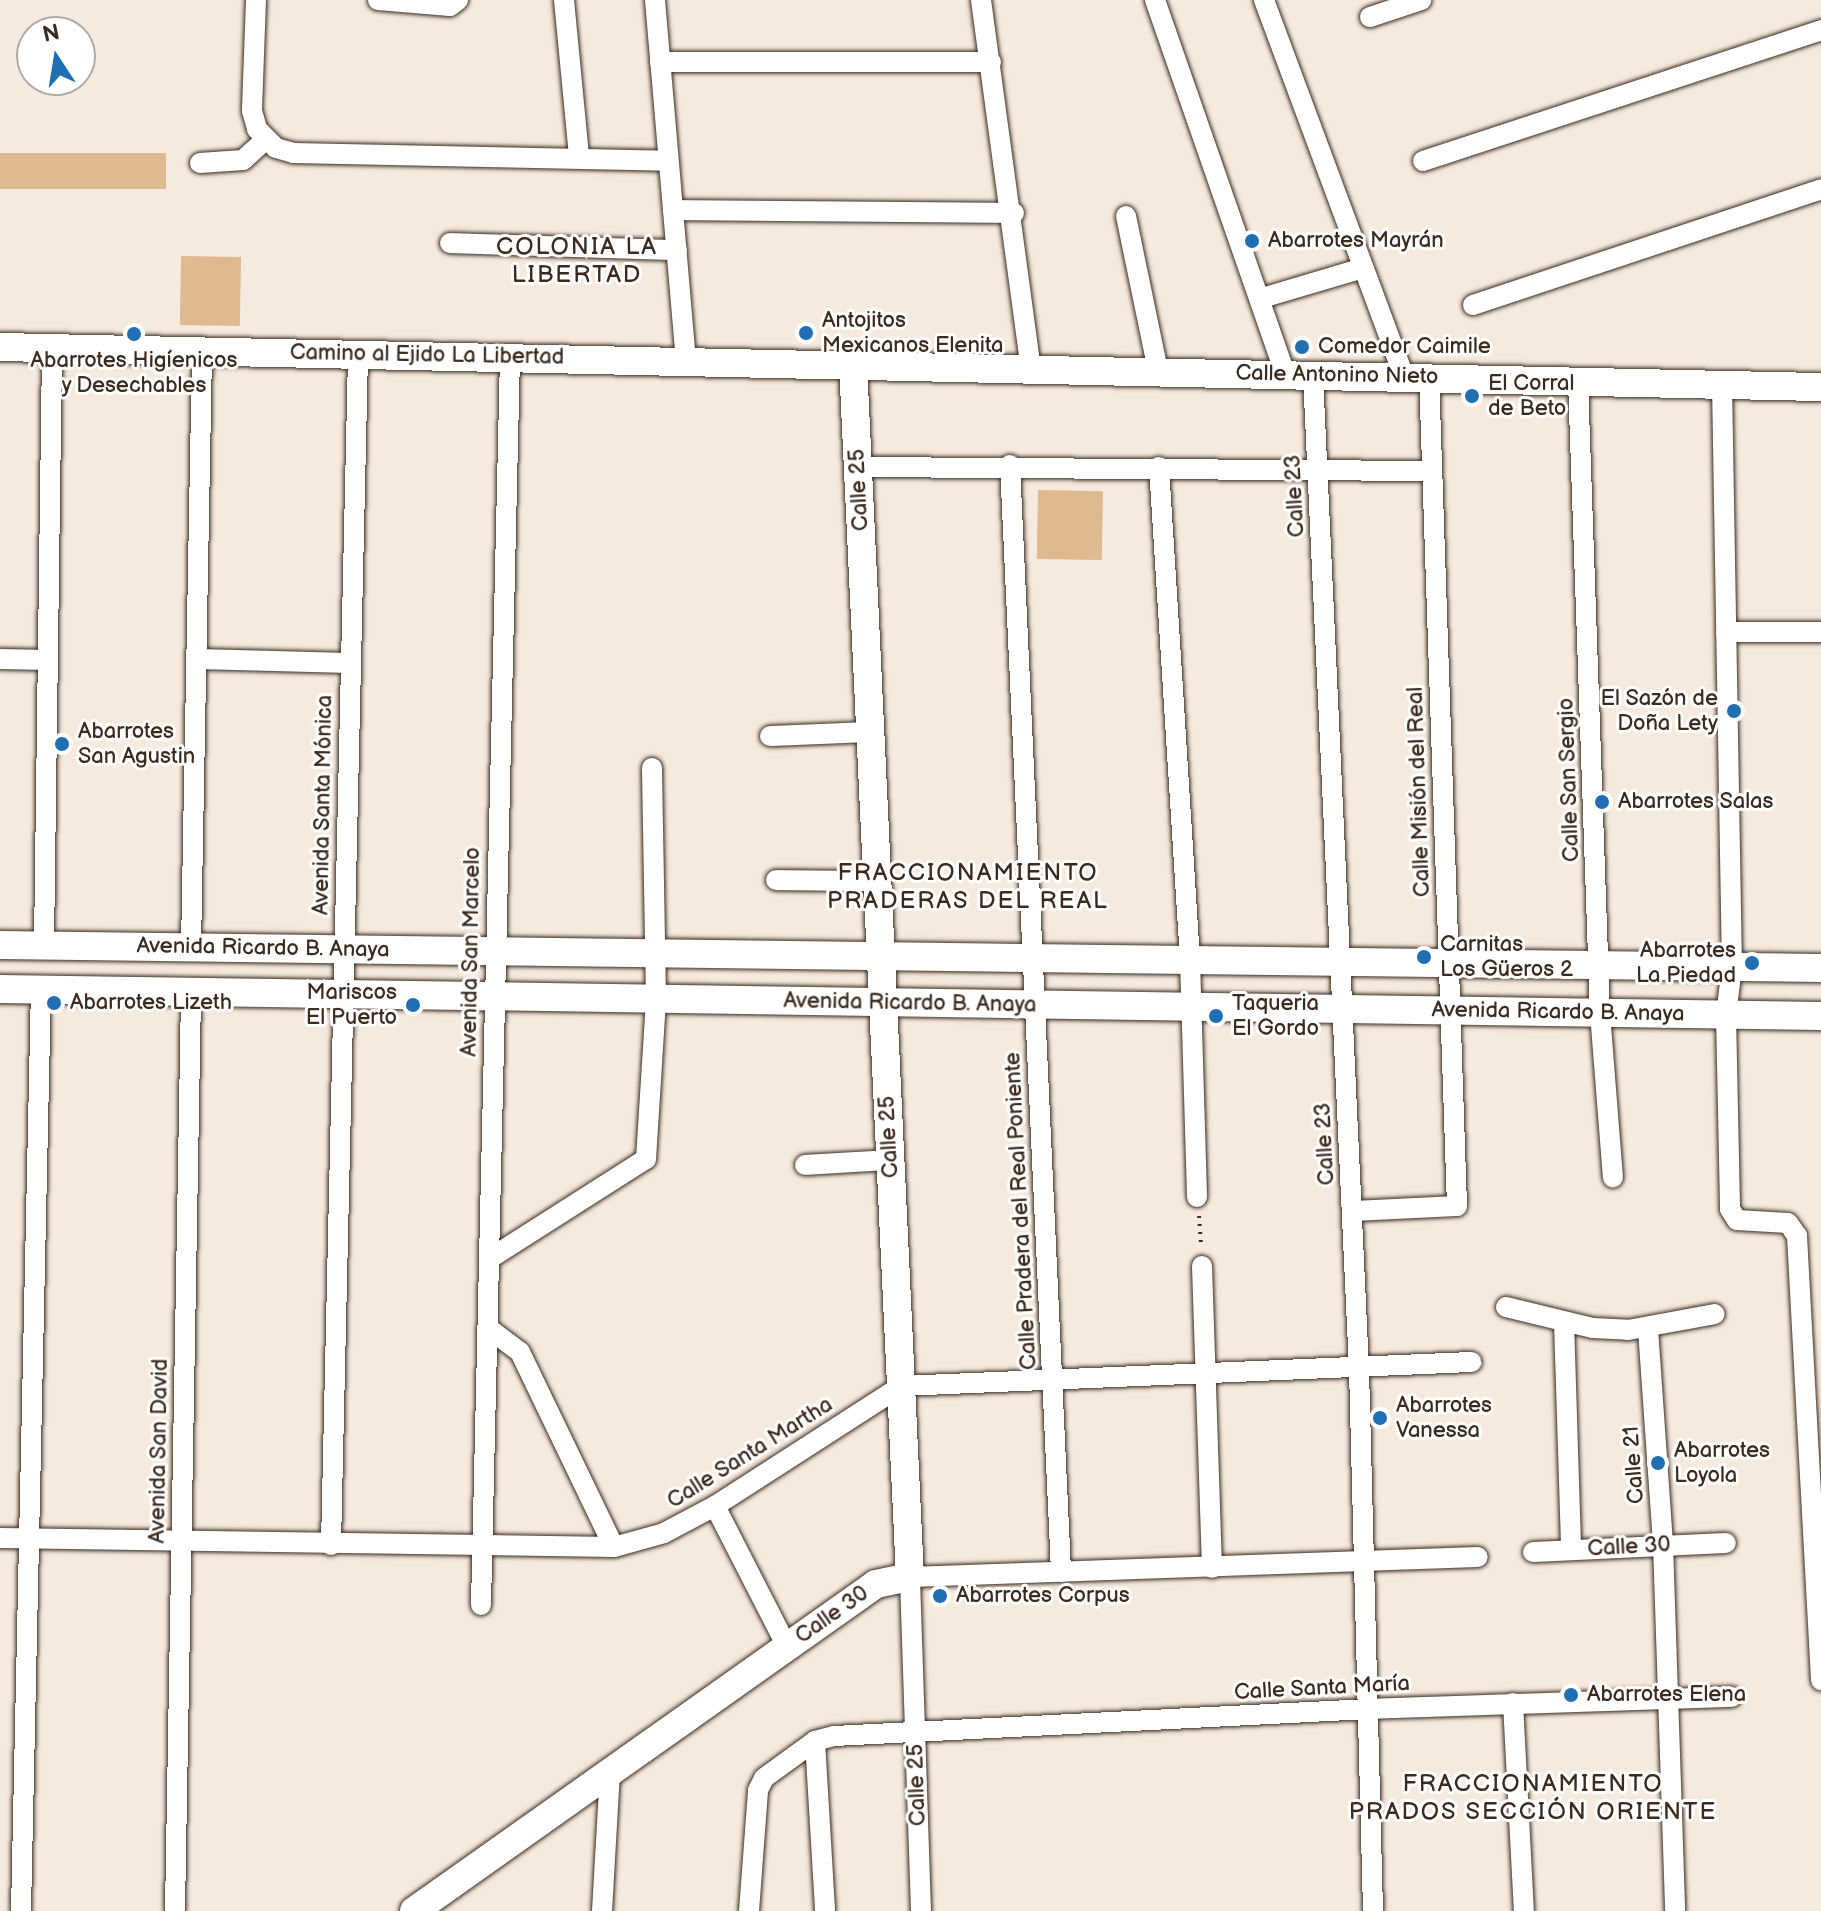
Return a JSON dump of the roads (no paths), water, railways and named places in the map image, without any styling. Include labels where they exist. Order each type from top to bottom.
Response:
[{"type":"street","points":[[256,0],[252,111],[265,140],[293,153],[668,161]]},
{"type":"street","points":[[378,0],[450,6],[458,0]]},
{"type":"street","points":[[564,0],[579,157]]},
{"type":"street","points":[[655,0],[686,361]]},
{"type":"street","points":[[981,0],[1014,213],[1031,368]]},
{"type":"street","points":[[1155,0],[1262,298],[1285,374]]},
{"type":"street","name":"Calle Misión del Real","points":[[1264,0],[1363,268],[1416,377],[1432,471],[1457,1206],[1353,1211]]},
{"type":"street","points":[[1370,17],[1421,0]]},
{"type":"street","points":[[1423,161],[1821,30]]},
{"type":"street","points":[[660,62],[991,62]]},
{"type":"street","points":[[200,163],[243,160],[265,140]]},
{"type":"street","points":[[1473,305],[1821,189]]},
{"type":"street","points":[[673,210],[1014,213]]},
{"type":"street","points":[[1126,216],[1158,371]]},
{"type":"street","points":[[450,243],[677,250]]},
{"type":"street","points":[[1262,298],[1363,268]]},
{"type":"street","name":"Camino al Ejido La Libertad","points":[[0,347],[853,364]]},
{"type":"street","points":[[44,945],[52,348]]},
{"type":"street","points":[[191,947],[202,351]]},
{"type":"street","name":"Avenida Santa Mónica","points":[[331,1545],[341,994],[358,354]]},
{"type":"street","name":"Avenida San Marcelo","points":[[481,1605],[510,357]]},
{"type":"street","name":"Calle Antonino Nieto","points":[[853,364],[1821,387]]},
{"type":"street","name":"Calle 25","points":[[853,364],[910,1577],[921,1911]]},
{"type":"street","name":"Calle 23","points":[[1313,375],[1353,1211],[1373,1911]]},
{"type":"street","name":"Calle San Sergio","points":[[1578,381],[1600,1013],[1613,1177]]},
{"type":"street","points":[[1722,384],[1732,967],[1726,1015],[1730,1209],[1737,1220],[1788,1223],[1795,1229],[1812,1320],[1821,1680]]},
{"type":"street","points":[[858,467],[1010,465],[1432,471]]},
{"type":"street","name":"Calle Pradera del Real Poniente","points":[[1010,465],[1061,1572]]},
{"type":"street","points":[[1159,467],[1190,960],[1197,1197]]},
{"type":"street","points":[[1726,632],[1821,632]]},
{"type":"street","points":[[0,659],[47,660]]},
{"type":"street","points":[[197,659],[350,663]]},
{"type":"street","points":[[770,736],[870,732]]},
{"type":"street","points":[[489,1259],[646,1159],[657,953],[652,768]]},
{"type":"street","points":[[776,880],[877,881]]},
{"type":"street","name":"Avenida Ricardo B. Anaya","points":[[0,945],[1821,968]]},
{"type":"street","name":"Avenida Ricardo B. Anaya","points":[[0,989],[1821,1016]]},
{"type":"street","points":[[21,1911],[41,990]]},
{"type":"street","name":"Avenida San David","points":[[175,1911],[191,992]]},
{"type":"street","points":[[805,1165],[890,1160]]},
{"type":"street","points":[[1202,1266],[1209,1373],[1212,1568]]},
{"type":"street","points":[[1506,1307],[1564,1322],[1648,1329],[1715,1314]]},
{"type":"street","points":[[1564,1322],[1571,1550]]},
{"type":"street","points":[[488,1328],[520,1352],[614,1547]]},
{"type":"street","name":"Calle 21","points":[[1648,1329],[1663,1544],[1675,1911]]},
{"type":"street","points":[[901,1386],[1471,1362]]},
{"type":"street","name":"Calle Santa Martha","points":[[0,1538],[481,1548],[614,1547],[664,1533],[715,1506],[901,1386]]},
{"type":"street","points":[[715,1506],[787,1647]]},
{"type":"street","name":"Calle 30","points":[[1533,1552],[1726,1543]]},
{"type":"street","name":"Calle 30","points":[[414,1911],[446,1899],[610,1773],[876,1584],[910,1577],[1478,1557]]},
{"type":"street","name":"Calle Santa María","points":[[815,1741],[1368,1709],[1732,1697]]},
{"type":"street","points":[[1513,1703],[1524,1911]]},
{"type":"street","points":[[749,1911],[758,1790],[776,1766],[815,1741],[825,1911]]},
{"type":"street","points":[[602,1911],[610,1773]]},
{"type":"place","name":"Abarrotes Mayrán","points":[[1252,241]]},
{"type":"place","name":"Antojitos Mexicanos Elenita","points":[[806,333]]},
{"type":"place","name":"Abarrotes Higíenicos y Desechables","points":[[134,334]]},
{"type":"place","name":"Comedor Caimile","points":[[1302,347]]},
{"type":"place","name":"El Corral de Beto","points":[[1472,396]]},
{"type":"place","name":"El Sazón de Doña Lety","points":[[1734,711]]},
{"type":"place","name":"Abarrotes San Agustin","points":[[62,744]]},
{"type":"place","name":"Abarrotes Salas","points":[[1602,802]]},
{"type":"place","name":"Carnitas Los Güeros 2","points":[[1424,957]]},
{"type":"place","name":"Abarrotes La Piedad","points":[[1752,963]]},
{"type":"place","name":"Abarrotes Lizeth","points":[[54,1003]]},
{"type":"place","name":"Mariscos El Puerto","points":[[413,1005]]},
{"type":"place","name":"Taqueria El Gordo","points":[[1216,1016]]},
{"type":"place","name":"Abarrotes Vanessa","points":[[1380,1418]]},
{"type":"place","name":"Abarrotes Loyola","points":[[1658,1463]]},
{"type":"place","name":"Abarrotes Corpus","points":[[940,1596]]},
{"type":"place","name":"Abarrotes Elena","points":[[1571,1695]]},
{"type":"district","name":"COLONIA LA LIBERTAD","points":[[577,261]]},
{"type":"district","name":"FRACCIONAMIENTO PRADERAS DEL REAL","points":[[968,887]]},
{"type":"district","name":"FRACCIONAMIENTO PRADOS SECCIÓN ORIENTE","points":[[1533,1798]]}]
